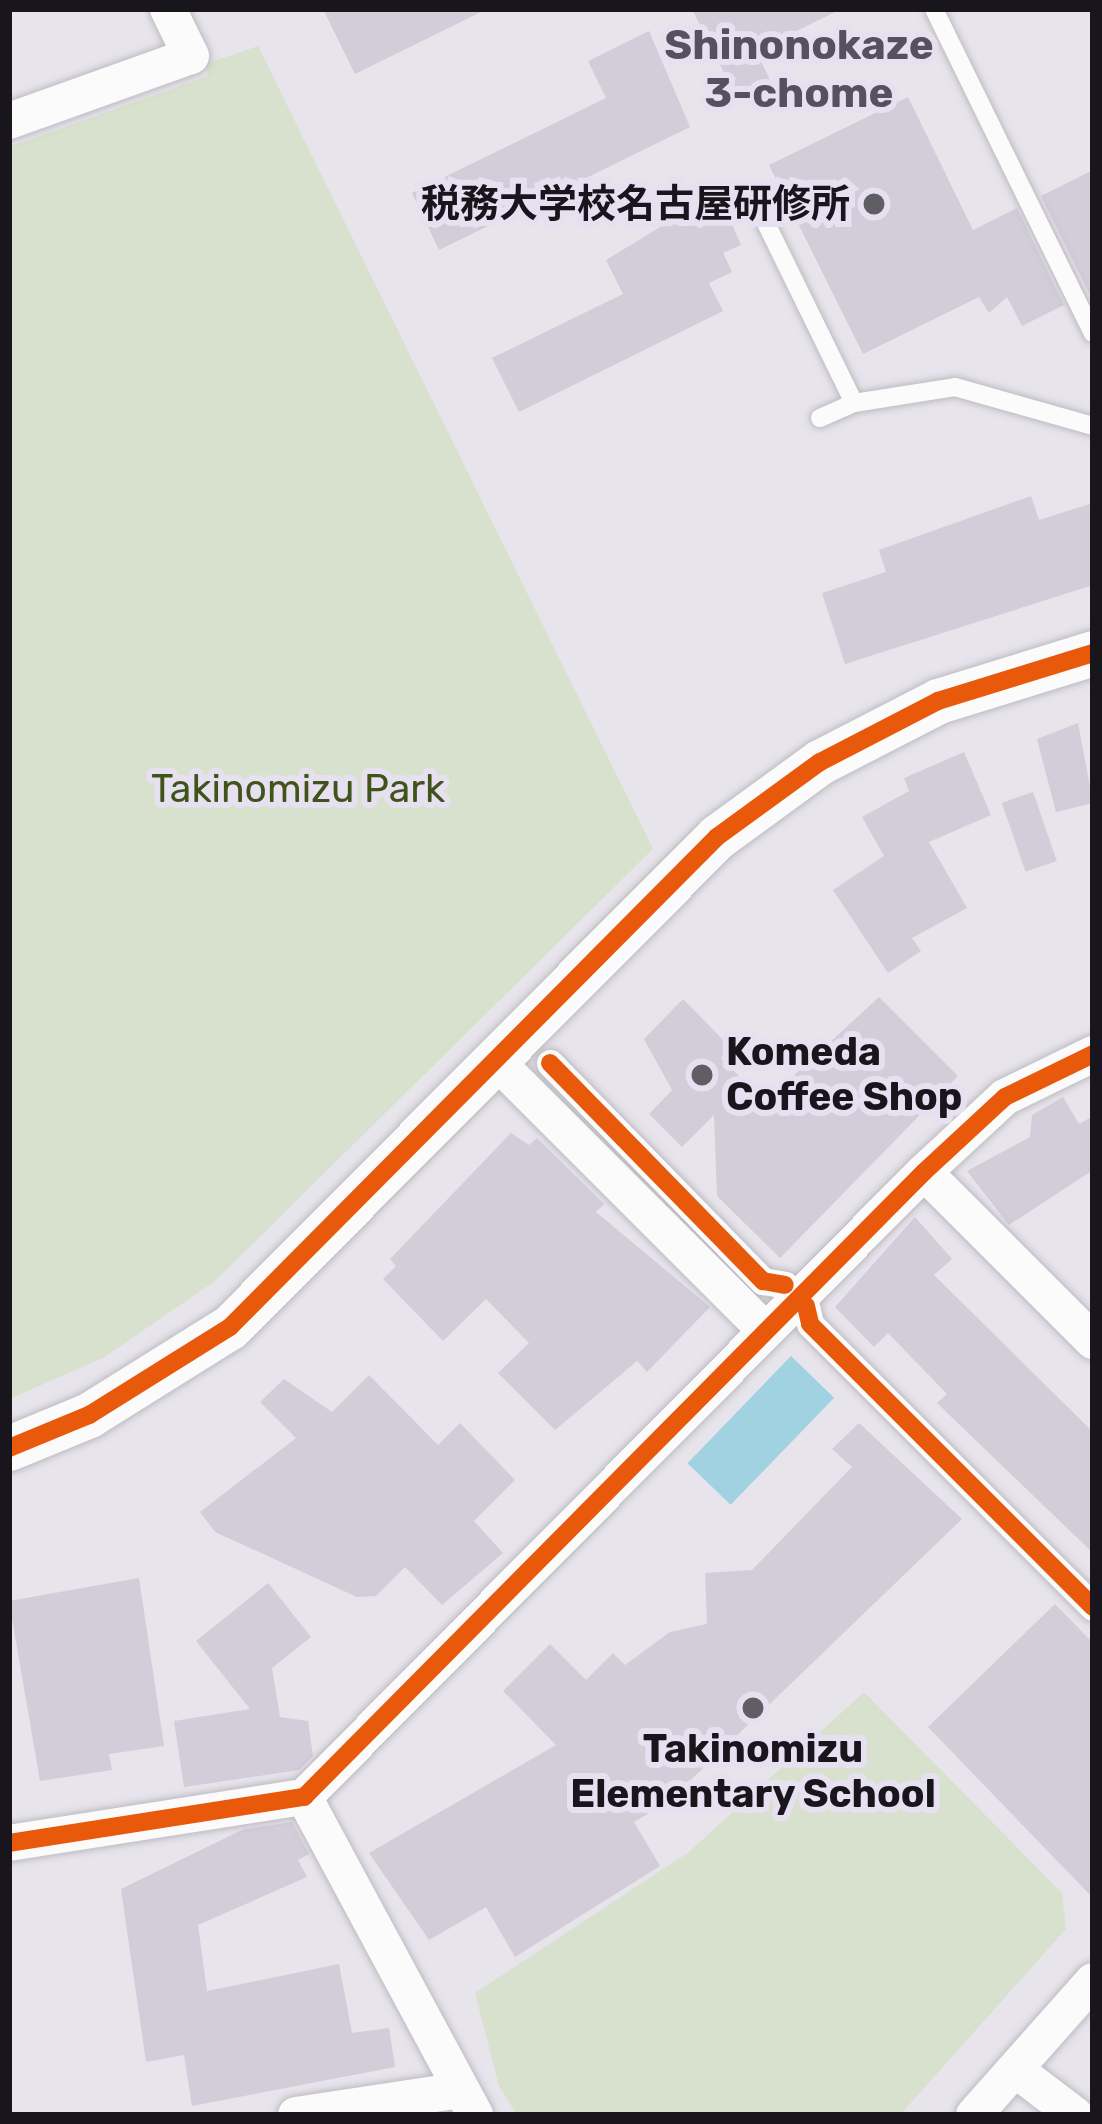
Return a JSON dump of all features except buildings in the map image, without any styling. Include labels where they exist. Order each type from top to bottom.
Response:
[{"type":"street","points":[[9,121],[191,56],[168,9]]},
{"type":"street","points":[[9,1448],[89,1415],[230,1327],[716,837],[820,762],[938,701],[1093,653]]},
{"type":"street","points":[[9,1843],[304,1797],[924,1172],[1005,1097],[1093,1054]]},
{"type":"street","points":[[497,1062],[765,1330]]},
{"type":"street","points":[[550,1064],[764,1281],[785,1285]]},
{"type":"street","points":[[924,1172],[1093,1341]]},
{"type":"street","points":[[806,1306],[810,1324],[1093,1607]]},
{"type":"street","points":[[296,2115],[468,2102],[304,1797]]},
{"type":"street","points":[[974,2115],[1093,1982]]},
{"type":"street","points":[[1016,2070],[1075,2115]]},
{"type":"lane","points":[[934,9],[1093,333]]},
{"type":"lane","points":[[763,215],[854,403]]},
{"type":"lane","points":[[820,418],[854,403],[955,387],[1093,426]]},
{"type":"green space","name":"Takinomizu Park","points":[[258,46],[653,849],[215,1281],[103,1358],[9,1399],[9,147],[208,76],[205,64]]},
{"type":"green space","points":[[864,1692],[1062,1893],[1066,1929],[900,2115],[517,2115],[499,2086],[475,1993],[689,1852]]},
{"type":"water","points":[[791,1356],[834,1398],[731,1505],[687,1463]]},
{"type":"cycle path","points":[[9,1448],[89,1415],[230,1327],[717,837],[820,762],[938,701],[1093,653]]},
{"type":"cycle path","points":[[9,1843],[304,1797],[924,1172],[1005,1097],[1093,1054]]},
{"type":"cycle path","points":[[550,1063],[763,1281],[785,1285]]},
{"type":"cycle path","points":[[806,1306],[810,1324],[1093,1607]]},
{"type":"place","name":"税務大学校名古屋研修所","points":[[874,204]]},
{"type":"place","name":"Komeda Coffee Shop","points":[[702,1075]]},
{"type":"place","name":"Takinomizu Elementary School","points":[[753,1708]]},
{"type":"district","name":"Shinonokaze 3-chome","points":[[799,69]]}]
